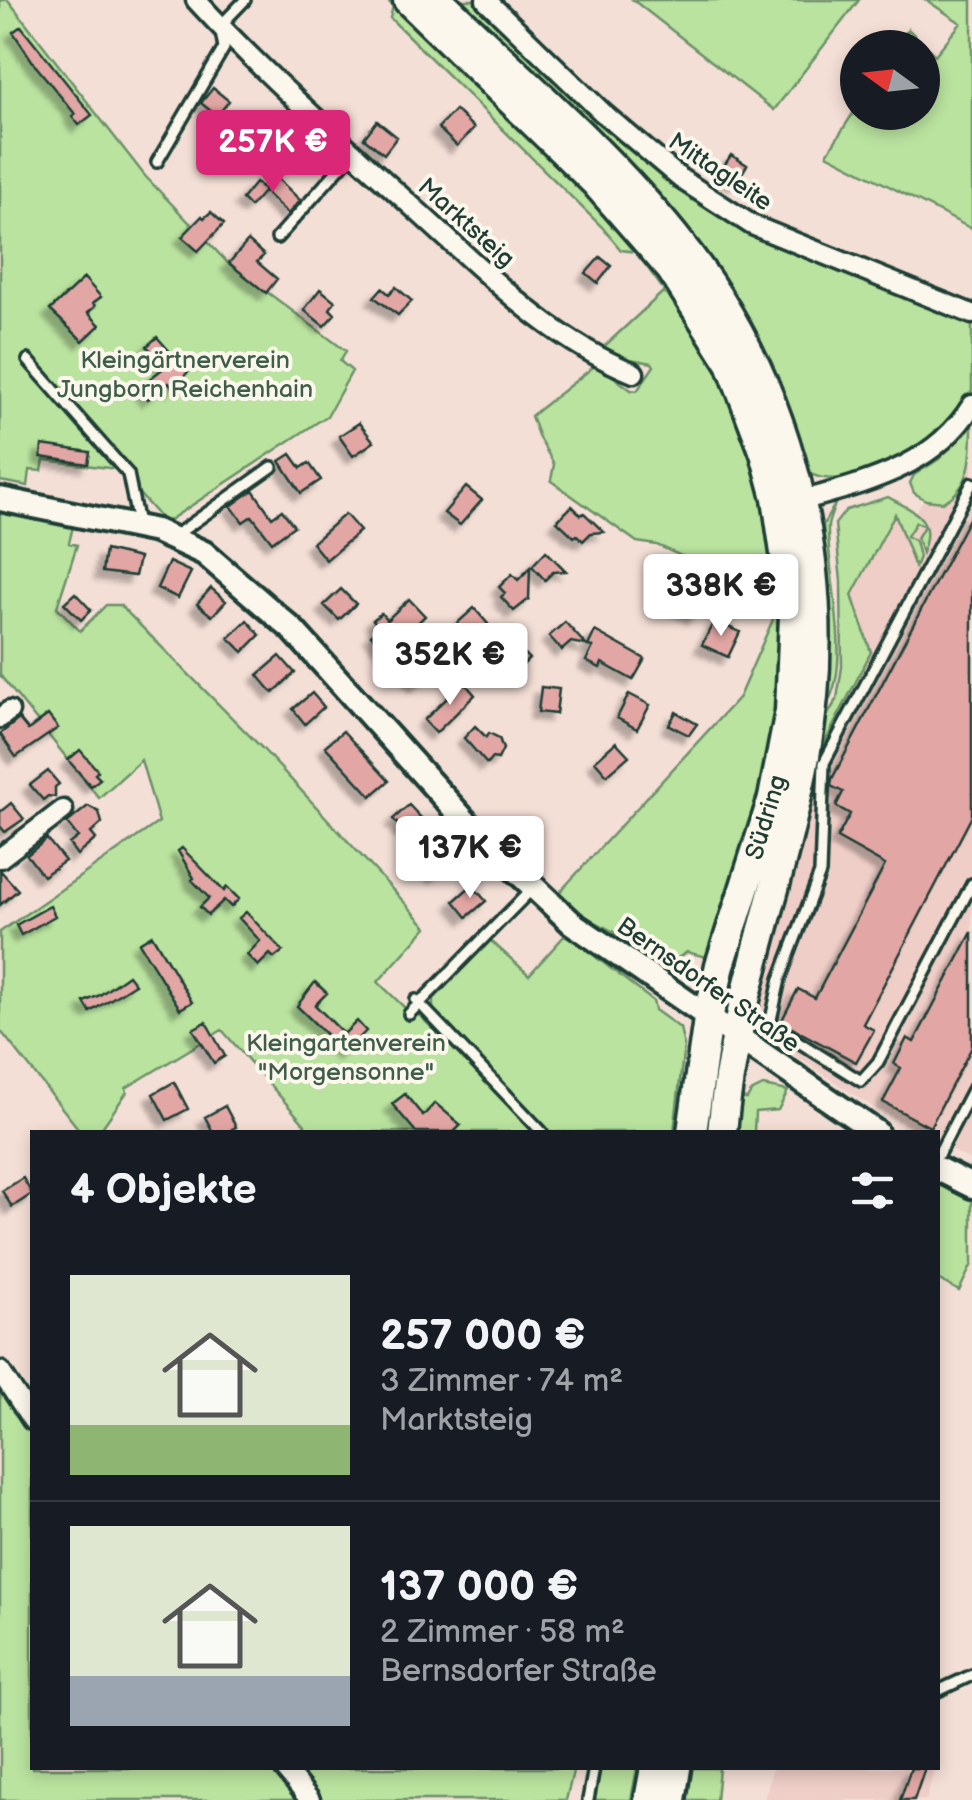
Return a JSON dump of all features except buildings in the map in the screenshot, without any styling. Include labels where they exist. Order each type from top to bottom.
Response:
[{"type":"main road","name":"Südring","points":[[408,0],[596,183],[672,268],[731,363],[765,453],[810,540],[817,626],[811,716],[792,814],[735,1037],[722,1130]]},
{"type":"main road","name":"Südring","points":[[440,0],[617,173],[694,261],[731,320],[762,382],[784,440],[794,615],[790,711],[772,798],[722,958],[708,1019],[692,1130]]},
{"type":"main road","points":[[649,1800],[655,1770]]},
{"type":"main road","points":[[671,1800],[676,1770]]},
{"type":"street","name":"Marktsteig","points":[[196,0],[512,296],[594,358],[634,373]]},
{"type":"street","name":"Mittagleite","points":[[486,0],[603,113],[681,178],[752,225],[972,314]]},
{"type":"street","points":[[789,499],[905,467],[938,444],[972,405]]},
{"type":"street","name":"Bernsdorfer Straße","points":[[0,499],[173,536],[204,553],[293,630],[475,832],[572,922],[873,1130]]},
{"type":"street","points":[[0,858],[63,810]]},
{"type":"street","points":[[940,1171],[972,1186]]},
{"type":"street","points":[[0,1371],[30,1417]]},
{"type":"street","points":[[286,1770],[310,1800]]},
{"type":"lane","points":[[157,162],[224,48],[220,26],[245,0]]},
{"type":"lane","points":[[277,238],[354,152]]},
{"type":"lane","points":[[28,360],[128,474],[138,527]]},
{"type":"lane","points":[[173,536],[272,468]]},
{"type":"lane","points":[[972,483],[824,763],[820,874],[780,979],[770,1024],[861,1080],[878,1062],[972,884]]},
{"type":"lane","points":[[409,1014],[533,888]]},
{"type":"lane","points":[[418,1003],[540,1130]]},
{"type":"lane","points":[[940,1151],[972,1090]]},
{"type":"lane","points":[[940,1690],[972,1675]]},
{"type":"lane","points":[[588,1800],[594,1770]]},
{"type":"shaded area","points":[[972,425],[972,1161],[940,1144],[940,1130],[915,1130],[863,1101],[768,1037],[757,1011],[802,845],[827,716],[837,699],[842,677],[841,581],[835,524],[846,510],[888,497],[915,512],[924,499],[912,490],[911,479],[939,459]]},
{"type":"shaded area","points":[[772,1770],[934,1770],[926,1800],[764,1800]]},
{"type":"green space","name":"Kleingärtnerverein Jungborn Reichenhain","points":[[0,0],[8,0],[145,176],[227,262],[346,351],[340,361],[352,371],[327,416],[165,523],[117,469],[44,460],[42,471],[30,470],[28,486],[0,481]]},
{"type":"green space","points":[[387,0],[395,0],[626,227],[716,362],[760,476],[780,570],[785,676],[752,836],[724,898],[706,957],[687,952],[670,963],[664,961],[556,896],[739,697],[781,601],[657,545],[637,542],[551,481],[554,464],[531,416],[597,364],[637,391],[654,366],[652,363],[597,353],[663,292],[668,296],[636,252],[621,250],[390,18],[393,6]]},
{"type":"green space","points":[[450,0],[477,0],[579,99],[740,226],[813,260],[947,313],[972,319],[972,390],[963,408],[926,443],[876,470],[851,477],[828,478],[809,473]]},
{"type":"green space","points":[[633,0],[859,0],[774,110]]},
{"type":"green space","points":[[926,0],[972,0],[972,229],[827,154],[842,130],[940,130],[940,49],[961,23]]},
{"type":"green space","points":[[972,425],[970,459],[960,488],[943,502],[926,500],[914,493],[910,483],[914,475],[939,459]]},
{"type":"green space","points":[[888,497],[920,518],[925,524],[926,541],[922,553],[917,538],[924,526],[916,522],[907,536],[915,541],[919,557],[915,567],[895,514],[852,595],[871,652],[822,748],[842,667],[841,581],[835,524],[846,510]]},
{"type":"green space","points":[[835,504],[828,526],[839,649],[832,695],[821,711],[831,654],[823,525]]},
{"type":"green space","name":"Kleingartenverein \"Morgensonne\"","points":[[0,508],[74,522],[69,543],[77,545],[57,607],[80,631],[106,605],[120,605],[262,748],[427,927],[378,982],[406,1009],[418,1014],[535,1130],[299,1130],[305,1125],[222,1030],[126,1088],[100,1130],[79,1130],[0,1030],[0,932],[159,822],[141,760],[99,798],[0,675]]},
{"type":"green space","points":[[566,934],[653,1001],[655,1010],[680,1028],[684,1046],[674,1130],[544,1130],[433,1016],[433,1000],[490,940],[529,975]]},
{"type":"green space","points":[[763,1086],[788,1091],[778,1110],[755,1112],[754,1130],[737,1130],[742,1098],[747,1099]]},
{"type":"green space","points":[[940,1182],[972,1199],[972,1264],[959,1291],[940,1280]]},
{"type":"green space","points":[[0,1378],[30,1429],[30,1770],[278,1770],[303,1800],[0,1800]]},
{"type":"green space","points":[[292,1770],[574,1770],[566,1800],[316,1800]]},
{"type":"green space","points":[[599,1770],[637,1770],[631,1800],[593,1800]]},
{"type":"green space","points":[[685,1770],[719,1770],[716,1800],[682,1800]]}]
